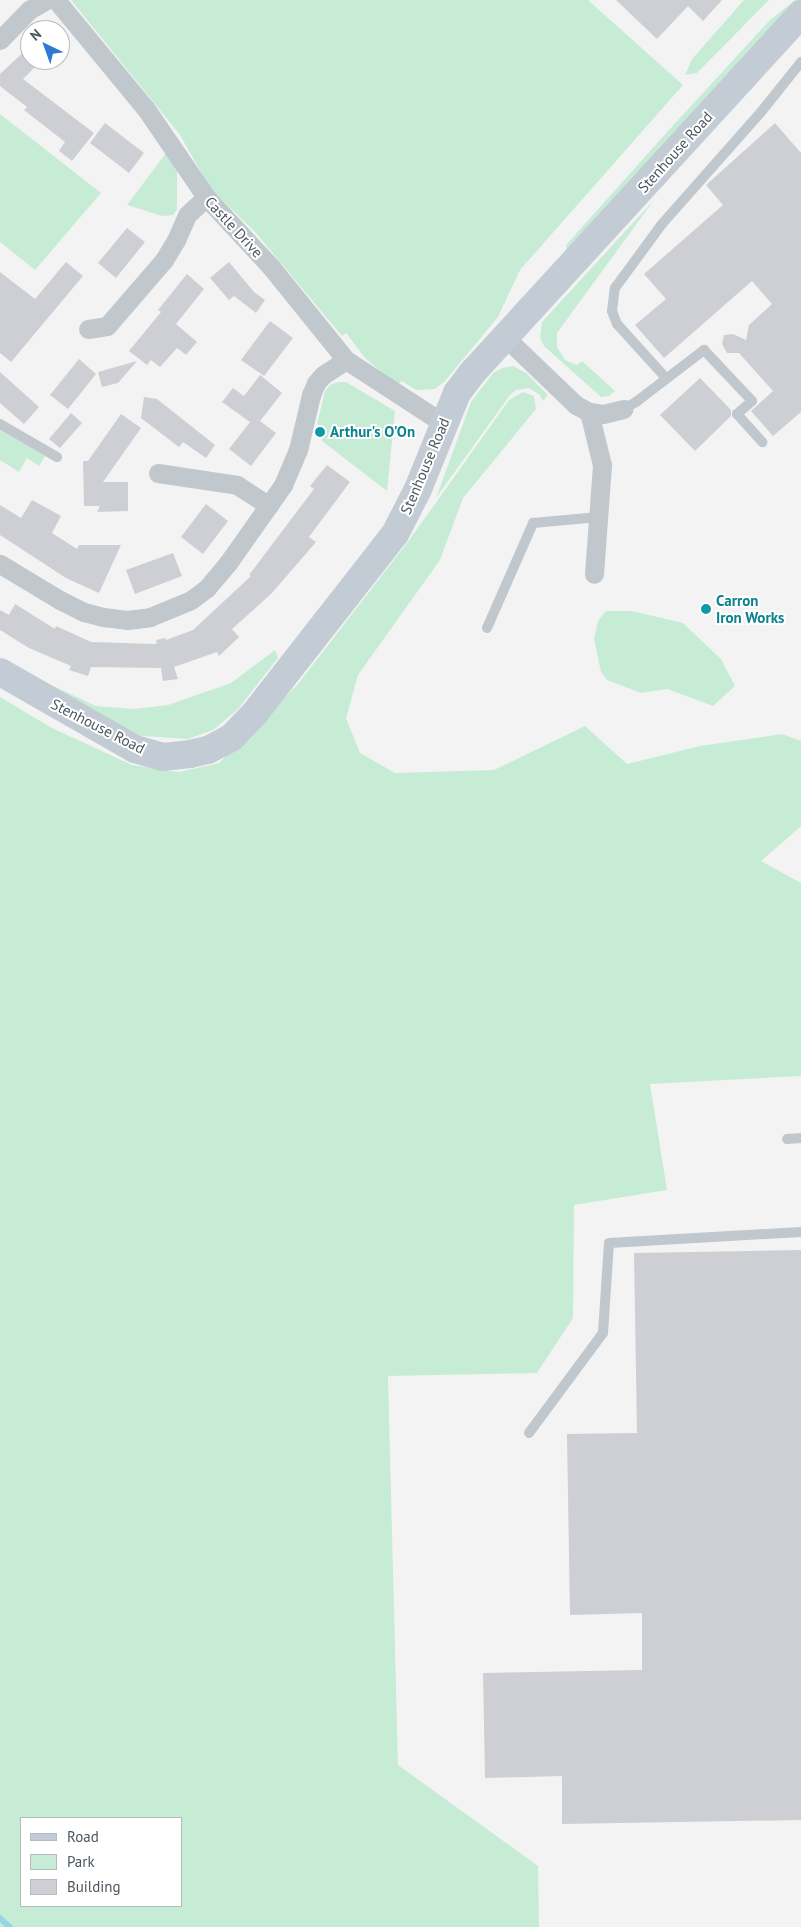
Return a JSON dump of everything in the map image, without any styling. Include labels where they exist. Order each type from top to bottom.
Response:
[{"type":"street","points":[[0,40],[29,10],[46,0]]},
{"type":"street","name":"Castle Drive","points":[[56,0],[146,109],[206,197],[271,268],[346,360],[443,423]]},
{"type":"street","name":"Stenhouse Road","points":[[0,672],[135,749],[163,757],[208,750],[232,737],[255,713],[395,534],[418,489],[443,423],[457,394],[505,337],[801,14]]},
{"type":"street","points":[[88,329],[107,326],[164,260],[176,240],[187,215],[206,197]]},
{"type":"street","points":[[505,337],[576,405],[589,412],[603,414],[623,409]]},
{"type":"street","points":[[0,564],[84,612],[127,620],[150,617],[191,600],[207,588],[269,506],[292,468],[311,395],[316,383],[323,375],[346,360]]},
{"type":"street","points":[[589,412],[602,465],[594,574]]},
{"type":"street","points":[[158,472],[237,485],[269,506]]},
{"type":"lane","points":[[666,378],[617,324],[612,311],[614,288],[662,224],[761,112],[801,62]]},
{"type":"lane","points":[[623,409],[636,402],[704,350],[752,401],[737,414],[762,442]]},
{"type":"lane","points":[[0,424],[57,457]]},
{"type":"lane","points":[[487,628],[533,523],[599,518]]},
{"type":"lane","points":[[787,1139],[801,1138]]},
{"type":"lane","points":[[529,1432],[603,1333],[609,1243],[801,1232]]},
{"type":"green space","points":[[71,0],[588,0],[683,85],[520,270],[498,317],[445,381],[435,389],[416,390],[402,381],[396,385],[365,358],[346,333],[342,336],[255,232],[210,188],[180,135]]},
{"type":"green space","points":[[744,0],[769,0],[697,73],[685,75],[692,59]]},
{"type":"green space","points":[[795,0],[800,0],[567,252],[566,245],[668,131],[770,20]]},
{"type":"green space","points":[[0,114],[101,193],[35,270],[0,242]]},
{"type":"green space","points":[[166,153],[177,171],[177,210],[173,215],[162,216],[127,205]]},
{"type":"green space","points":[[654,200],[557,333],[557,347],[565,360],[577,365],[582,361],[615,391],[609,396],[601,397],[544,346],[540,338],[542,322]]},
{"type":"green space","points":[[513,366],[526,373],[548,395],[543,401],[539,394],[529,388],[516,390],[510,395],[436,498],[471,402],[493,373],[502,368]]},
{"type":"green space","points":[[346,382],[395,411],[387,491],[322,441],[325,427],[317,424],[325,391],[331,384]]},
{"type":"green space","points":[[523,392],[534,396],[536,409],[463,498],[440,560],[358,675],[346,718],[360,753],[395,773],[494,770],[585,726],[627,764],[700,746],[782,734],[801,741],[801,826],[761,861],[801,883],[801,1076],[650,1084],[667,1190],[574,1205],[573,1318],[537,1373],[388,1376],[398,1765],[538,1866],[539,1927],[0,1927],[0,697],[52,728],[132,765],[179,772],[219,763],[298,684],[410,539],[509,400]]},
{"type":"green space","points":[[0,430],[45,456],[39,466],[27,458],[19,472],[0,460]]},
{"type":"green space","points":[[606,611],[632,611],[683,623],[721,659],[735,686],[713,706],[667,689],[641,693],[607,680],[601,672],[594,639],[598,621]]},
{"type":"green space","points":[[275,650],[278,658],[238,709],[213,730],[188,739],[128,735],[0,661],[96,706],[134,709],[168,705],[231,683]]},
{"type":"building","points":[[616,0],[722,0],[703,21],[688,6],[657,39]]},
{"type":"building","points":[[20,55],[20,70],[32,70],[23,79],[94,133],[72,161],[59,151],[65,142],[24,110],[27,107],[0,86],[0,74]]},
{"type":"building","points":[[105,123],[144,153],[129,173],[90,143]]},
{"type":"building","points":[[775,123],[801,153],[801,412],[773,436],[751,411],[773,391],[739,353],[727,353],[722,344],[724,335],[733,334],[746,340],[749,325],[772,304],[752,281],[664,358],[635,325],[666,299],[644,274],[723,205],[706,185]]},
{"type":"building","points":[[127,228],[145,242],[116,278],[98,263]]},
{"type":"building","points":[[66,262],[83,276],[11,362],[0,353],[0,272],[35,299]]},
{"type":"building","points":[[229,262],[254,292],[265,300],[256,313],[234,296],[229,300],[210,278]]},
{"type":"building","points":[[187,274],[204,289],[176,324],[197,342],[186,355],[177,348],[160,367],[151,360],[147,365],[129,351],[161,312],[158,310]]},
{"type":"building","points":[[270,321],[293,338],[264,376],[241,360]]},
{"type":"building","points":[[79,359],[96,374],[68,409],[50,395]]},
{"type":"building","points":[[137,361],[118,383],[102,387],[98,372]]},
{"type":"building","points":[[0,372],[39,407],[24,424],[0,403]]},
{"type":"building","points":[[260,375],[282,393],[260,421],[276,433],[251,466],[229,449],[250,422],[222,402],[233,388],[244,396]]},
{"type":"building","points":[[700,378],[731,410],[731,416],[695,451],[660,415]]},
{"type":"building","points":[[144,397],[157,399],[215,445],[206,458],[183,442],[179,447],[141,418]]},
{"type":"building","points":[[71,413],[82,423],[60,448],[49,439]]},
{"type":"building","points":[[121,414],[141,428],[103,482],[128,482],[128,511],[97,512],[100,506],[84,506],[83,461],[88,461]]},
{"type":"building","points":[[327,465],[350,482],[309,537],[316,542],[272,593],[232,629],[239,637],[219,656],[217,652],[174,667],[178,679],[163,681],[161,668],[91,667],[88,676],[69,670],[71,666],[29,648],[0,630],[0,610],[9,615],[15,604],[55,629],[56,626],[91,642],[155,644],[157,643],[156,640],[165,638],[166,640],[193,630],[251,576],[249,575],[314,489],[310,486]]},
{"type":"building","points":[[32,500],[61,516],[52,533],[77,549],[79,545],[121,545],[99,593],[66,578],[0,535],[0,505],[21,518]]},
{"type":"building","points":[[206,504],[228,521],[203,554],[181,537]]},
{"type":"building","points":[[173,553],[182,576],[135,594],[126,570]]},
{"type":"building","points":[[801,1250],[801,1820],[562,1824],[562,1776],[485,1778],[483,1673],[642,1670],[642,1613],[570,1615],[567,1434],[637,1433],[634,1253]]},
{"type":"waterway","points":[[0,1918],[10,1927]]},
{"type":"place","name":"Arthur's O'On","points":[[320,432]]},
{"type":"place","name":"Carron Iron Works","points":[[706,609]]}]
